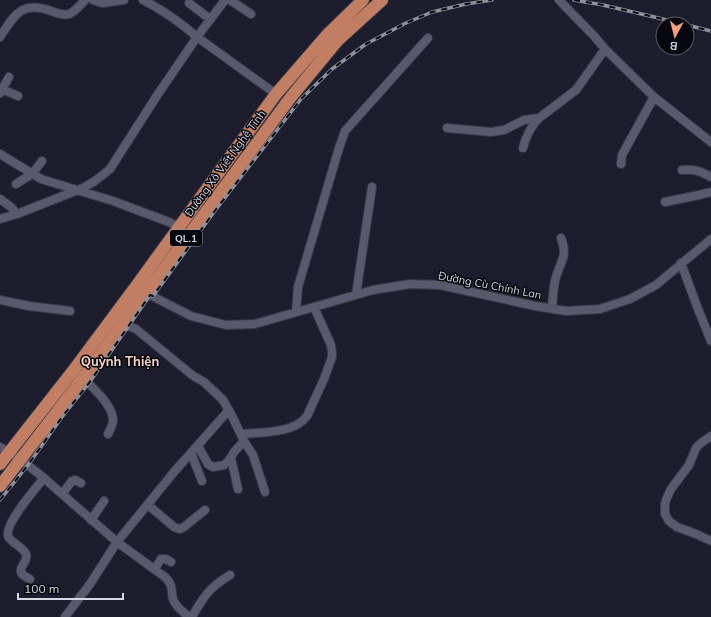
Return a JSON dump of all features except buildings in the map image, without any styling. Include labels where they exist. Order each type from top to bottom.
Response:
[{"type":"highway","name":"Đường Xô Viết Nghệ Tĩnh","points":[[142,289],[179,227],[276,94],[328,34],[361,0]]},
{"type":"highway","name":"Đường Xô Viết Nghệ Tĩnh","points":[[0,486],[78,374],[118,320],[290,97],[338,40],[382,0]]},
{"type":"highway","name":"Đường Xô Viết Nghệ Tĩnh","points":[[0,464],[5,449],[78,374]]},
{"type":"street","points":[[0,37],[13,18],[22,10],[39,8],[60,14],[69,14],[85,0]]},
{"type":"street","points":[[93,0],[102,3],[124,0]]},
{"type":"street","points":[[0,219],[84,188],[110,169],[158,94],[225,0]]},
{"type":"street","points":[[230,0],[251,14]]},
{"type":"street","points":[[559,0],[595,36],[605,49],[654,97],[711,142]]},
{"type":"street","points":[[148,1],[276,94]]},
{"type":"street","points":[[188,3],[211,19]]},
{"type":"street","points":[[296,312],[298,287],[345,131],[428,38]]},
{"type":"street","points":[[523,148],[526,137],[535,122],[579,87],[605,49]]},
{"type":"street","points":[[9,77],[1,91],[18,96]]},
{"type":"street","points":[[621,164],[622,155],[654,97]]},
{"type":"street","points":[[447,128],[491,132],[504,130],[524,120],[539,118]]},
{"type":"street","points":[[0,154],[41,179],[113,201],[170,222],[179,227]]},
{"type":"street","points":[[16,184],[32,174],[42,161]]},
{"type":"street","points":[[682,170],[691,169],[700,171],[711,177]]},
{"type":"street","points":[[356,295],[372,187]]},
{"type":"street","points":[[665,202],[699,195],[709,195]]},
{"type":"street","points":[[0,198],[17,214]]},
{"type":"street","points":[[552,308],[556,280],[564,252],[564,245],[561,238]]},
{"type":"street","name":"Đường Cù Chính Lan","points":[[142,289],[191,316],[226,325],[255,324],[373,290],[410,284],[440,285],[535,306],[566,311],[600,309],[630,299],[656,285],[711,239]]},
{"type":"street","points":[[681,263],[711,341]]},
{"type":"street","points":[[0,300],[29,306],[70,311]]},
{"type":"street","points":[[198,446],[208,464],[213,467],[224,465],[231,458],[243,437],[289,428],[304,420],[324,379],[332,357],[331,345],[314,307]]},
{"type":"street","points":[[118,320],[136,330],[192,375],[204,382],[223,400],[254,460],[266,492]]},
{"type":"street","points":[[78,374],[101,396],[109,408],[113,421],[108,434]]},
{"type":"street","points":[[65,617],[90,584],[117,542],[229,410]]},
{"type":"street","points":[[711,436],[696,448],[689,465],[671,489],[665,504],[665,514],[669,522],[677,527],[711,541]]},
{"type":"street","points":[[5,449],[44,478],[117,542],[168,580],[172,587],[174,602],[190,617],[210,589],[230,574]]},
{"type":"street","points":[[191,453],[202,481]]},
{"type":"street","points":[[231,458],[238,489]]},
{"type":"street","points":[[30,579],[22,574],[21,571],[26,560],[25,553],[8,536],[13,519],[44,478]]},
{"type":"street","points":[[62,494],[72,481],[77,480],[81,483]]},
{"type":"street","points":[[91,520],[104,501]]},
{"type":"street","points":[[148,505],[174,527],[180,529],[205,510]]},
{"type":"street","points":[[154,569],[161,559],[166,559],[171,562]]},
{"type":"railway","points":[[0,500],[89,383],[150,295],[153,296],[214,212],[301,99],[332,69],[366,44],[406,23],[432,12],[492,0]]},
{"type":"railway","points":[[574,0],[655,17]]},
{"type":"railway","points":[[695,27],[711,31]]},
{"type":"district","name":"Quỳnh Thiện","points":[[120,361]]}]
